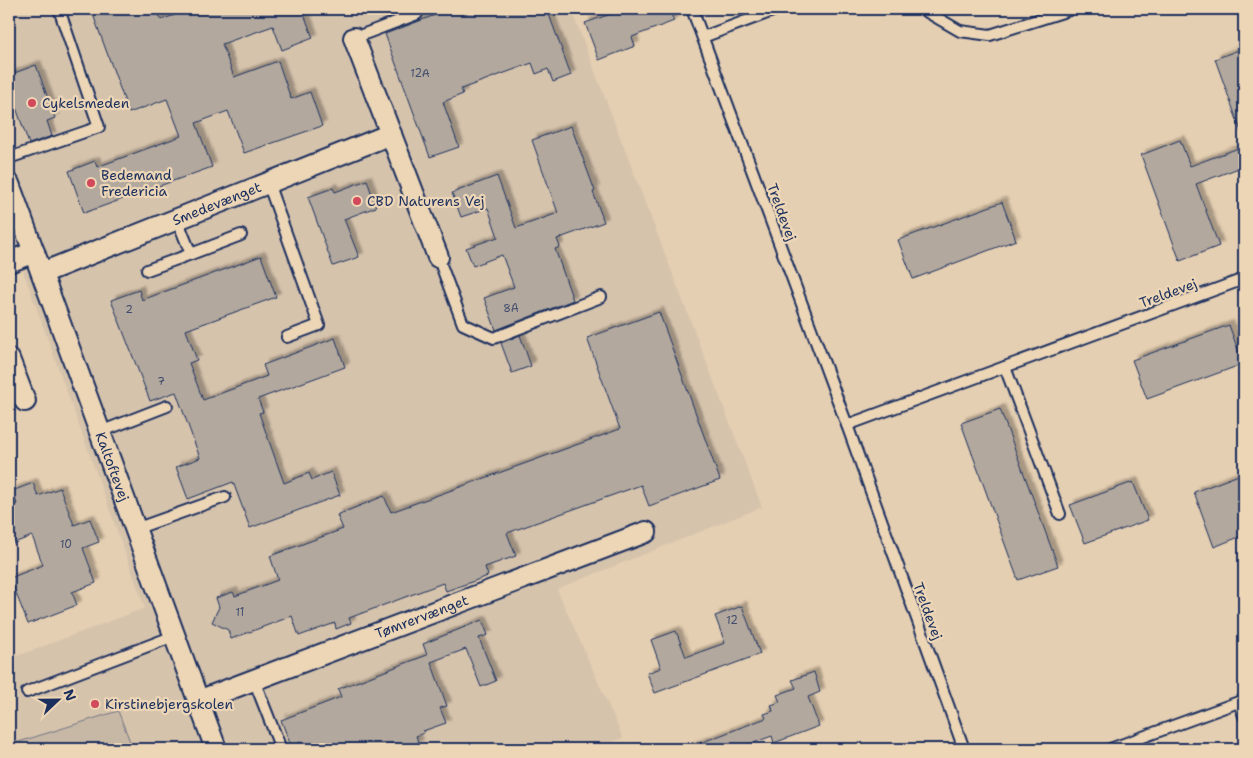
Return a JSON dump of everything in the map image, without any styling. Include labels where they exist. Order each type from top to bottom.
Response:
[{"type":"street","points":[[354,38],[438,257]]},
{"type":"street","name":"Smedevænget","points":[[42,273],[391,134]]},
{"type":"street","name":"Kaltoftevej","points":[[9,184],[216,749]]},
{"type":"street","points":[[9,262],[34,252]]},
{"type":"street","points":[[9,358],[25,402]]},
{"type":"street","name":"Tømrervænget","points":[[198,701],[646,532]]},
{"type":"lane","points":[[9,158],[99,127],[59,9]]},
{"type":"lane","points":[[354,38],[417,14],[415,9]]},
{"type":"lane","name":"Treldevej","points":[[692,9],[847,425],[964,749]]},
{"type":"lane","points":[[702,37],[778,9]]},
{"type":"lane","points":[[922,9],[960,32],[990,35],[1069,10]]},
{"type":"lane","points":[[268,183],[319,325],[287,337]]},
{"type":"lane","points":[[177,219],[190,254]]},
{"type":"lane","points":[[147,270],[241,235]]},
{"type":"lane","points":[[438,257],[463,324],[494,338],[602,297]]},
{"type":"lane","name":"Treldevej","points":[[847,425],[1244,281]]},
{"type":"lane","points":[[1005,367],[1060,514]]},
{"type":"lane","points":[[100,432],[167,406]]},
{"type":"lane","points":[[135,529],[225,497]]},
{"type":"lane","points":[[27,692],[174,636]]},
{"type":"lane","points":[[254,680],[281,749]]},
{"type":"lane","points":[[1110,749],[1242,701],[1244,716]]},
{"type":"shaded area","points":[[9,9],[571,9],[762,507],[557,589],[623,738],[593,749],[9,749],[9,659],[145,608],[9,232]]},
{"type":"shaded area","points":[[118,711],[133,749],[9,749],[9,745]]},
{"type":"building","points":[[91,9],[157,9],[161,20],[191,9],[314,9],[314,11],[304,14],[313,38],[282,50],[273,26],[222,44],[234,77],[278,61],[291,99],[310,92],[322,126],[244,153],[228,111],[196,123],[212,167],[84,213],[69,171],[95,161],[97,167],[181,136],[167,99],[129,113]]},
{"type":"building","points":[[451,9],[547,9],[571,75],[553,82],[548,69],[536,74],[532,63],[461,89],[463,94],[443,102],[459,147],[430,157],[385,34]]},
{"type":"building","points":[[625,9],[669,9],[674,21],[632,37],[635,46],[599,60],[585,23]]},
{"type":"building","points":[[1244,48],[1244,133],[1242,134],[1215,59]]},
{"type":"building","name":"Cykelsmeden","points":[[36,65],[55,118],[47,121],[52,136],[29,144],[9,88],[9,75]]},
{"type":"building","points":[[571,126],[595,191],[593,192],[604,222],[557,239],[560,247],[555,249],[573,300],[496,330],[484,298],[514,287],[502,255],[473,266],[466,248],[498,237],[488,208],[461,217],[452,193],[497,176],[516,228],[558,213],[532,140]]},
{"type":"building","points":[[1180,140],[1190,166],[1244,146],[1244,166],[1196,184],[1219,246],[1180,261],[1141,155]]},
{"type":"building","points":[[367,180],[376,207],[344,219],[359,257],[333,266],[308,197],[333,188],[335,192]]},
{"type":"building","points":[[1002,202],[1016,240],[913,279],[898,240]]},
{"type":"building","points":[[261,256],[276,297],[186,330],[197,360],[189,363],[203,400],[267,376],[263,365],[335,338],[345,367],[258,399],[263,412],[259,413],[284,483],[309,473],[312,480],[331,472],[340,495],[250,528],[233,482],[188,499],[176,467],[200,458],[176,392],[150,401],[111,300],[139,290],[142,300]]},
{"type":"building","points":[[659,312],[720,480],[649,506],[641,485],[507,533],[516,556],[485,567],[488,576],[446,591],[443,583],[349,618],[351,623],[336,629],[335,623],[299,636],[292,616],[231,639],[228,630],[212,622],[219,607],[216,598],[233,592],[235,596],[278,580],[270,556],[343,529],[337,515],[384,496],[391,512],[620,429],[587,338]]},
{"type":"building","points":[[1229,325],[1243,364],[1147,399],[1132,360]]},
{"type":"building","points":[[520,335],[531,366],[512,373],[501,343]]},
{"type":"building","points":[[1000,409],[1058,566],[1018,580],[961,423]]},
{"type":"building","points":[[1244,473],[1244,535],[1214,547],[1194,492]]},
{"type":"building","points":[[1133,482],[1148,520],[1085,543],[1070,505]]},
{"type":"building","points":[[33,483],[38,496],[60,488],[74,525],[90,519],[99,542],[83,548],[96,583],[72,592],[77,605],[28,624],[10,578],[43,565],[32,536],[9,545],[9,507],[17,504],[12,491]]},
{"type":"building","points":[[742,606],[760,654],[655,693],[647,673],[661,668],[651,640],[676,631],[686,657],[725,643],[715,616]]},
{"type":"building","points":[[482,620],[488,635],[479,638],[496,681],[481,687],[466,649],[431,662],[447,706],[440,708],[446,723],[423,731],[424,733],[416,736],[419,744],[406,749],[395,749],[393,744],[380,749],[304,749],[301,742],[291,746],[281,720],[341,697],[338,689],[427,655],[423,644]]},
{"type":"building","points":[[814,672],[820,692],[808,697],[819,726],[774,743],[772,736],[737,749],[687,749],[766,718],[764,714],[773,711],[771,705],[780,702],[777,695],[796,688],[792,680]]},
{"type":"place","name":"Cykelsmeden","points":[[32,103]]},
{"type":"place","name":"Bedemand Fredericia","points":[[91,183]]},
{"type":"place","name":"CBD Naturens Vej","points":[[357,201]]},
{"type":"place","name":"Kirstinebjergskolen","points":[[95,704]]}]
